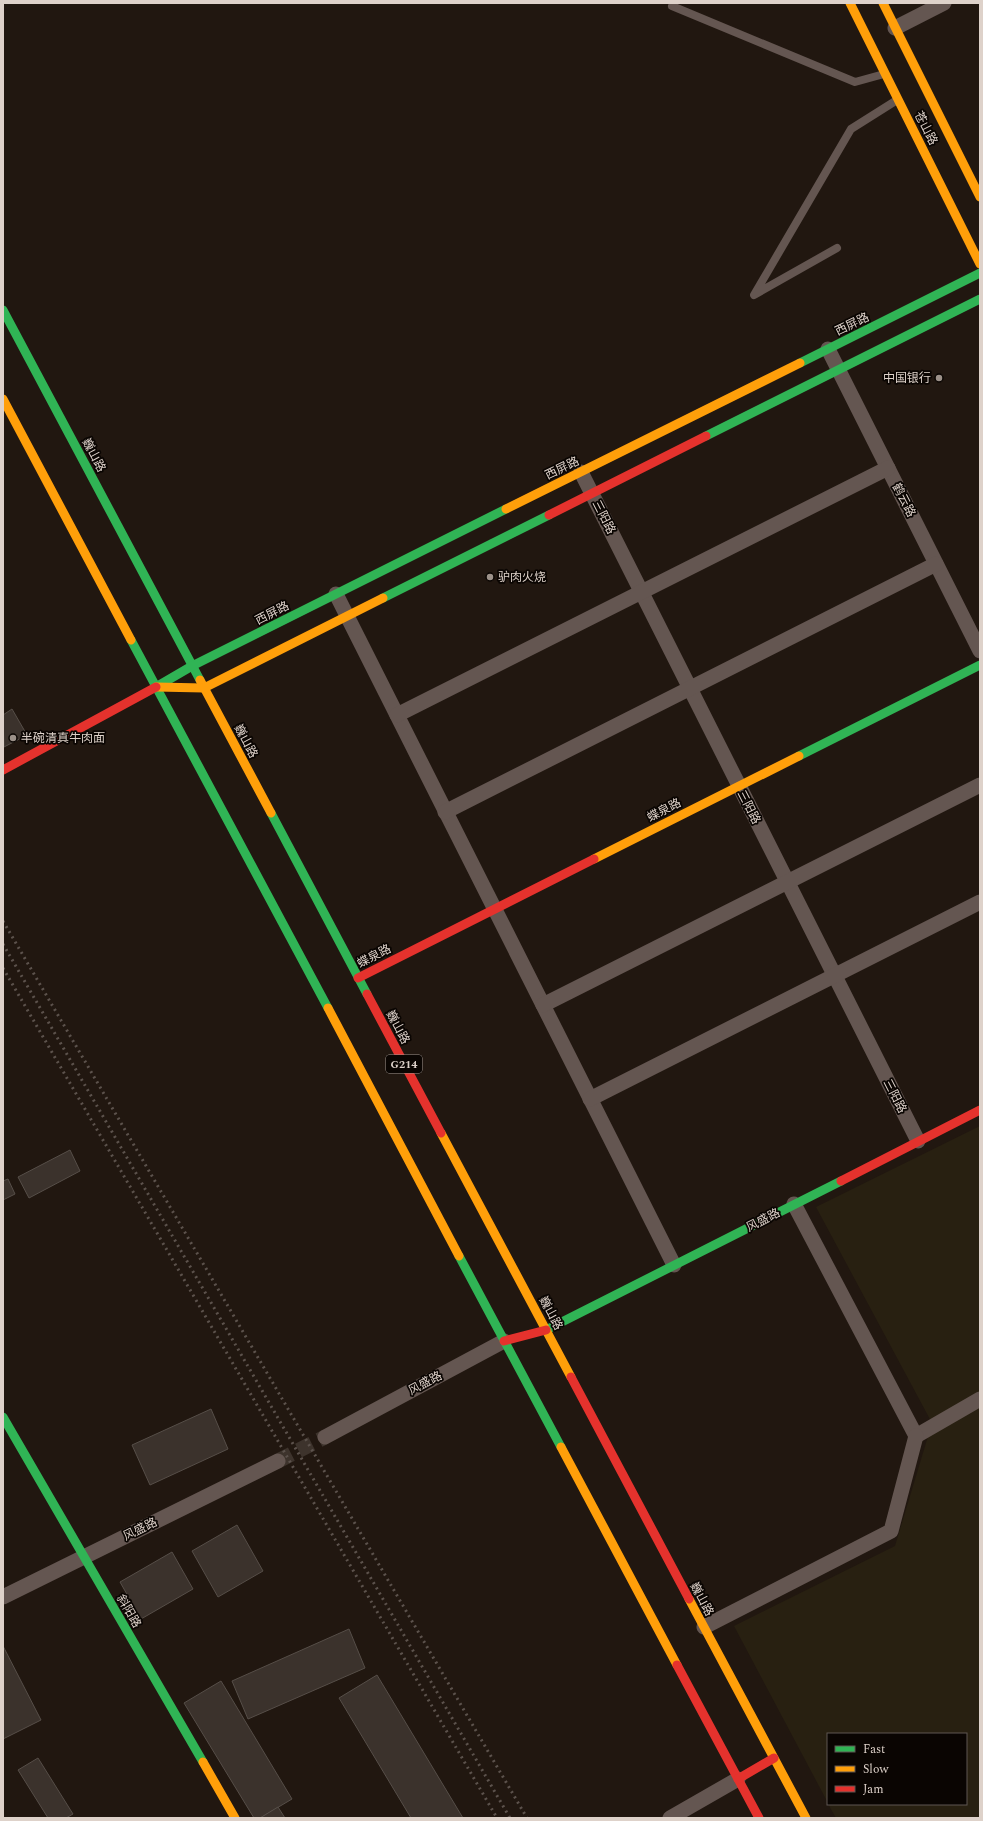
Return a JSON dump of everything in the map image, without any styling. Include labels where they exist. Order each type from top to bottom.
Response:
[{"type":"main road","name":"苍山路","points":[[850,3],[980,264]]},
{"type":"main road","name":"苍山路","points":[[883,3],[980,197]]},
{"type":"main road","name":"西屏路","points":[[3,770],[192,666],[980,274]]},
{"type":"main road","name":"西屏路","points":[[156,687],[204,688],[980,299]]},
{"type":"main road","name":"巍山路","points":[[3,310],[806,1818]]},
{"type":"main road","points":[[3,399],[759,1818]]},
{"type":"main road","name":"蝶泉路","points":[[358,978],[980,665]]},
{"type":"main road","name":"风盛路","points":[[504,1341],[546,1330],[980,1110]]},
{"type":"main road","name":"斜阳路","points":[[3,1417],[235,1818]]},
{"type":"main road","points":[[738,1778],[774,1758]]},
{"type":"street","points":[[895,28],[944,3]]},
{"type":"street","name":"鹤云路","points":[[828,349],[980,651]]},
{"type":"street","points":[[397,715],[888,468]]},
{"type":"street","name":"三阳路","points":[[581,472],[918,1142]]},
{"type":"street","points":[[445,812],[936,564]]},
{"type":"street","points":[[336,594],[674,1265]]},
{"type":"street","points":[[543,1005],[980,785]]},
{"type":"street","points":[[590,1098],[980,902]]},
{"type":"street","points":[[704,1627],[891,1531],[916,1436],[794,1204]]},
{"type":"street","name":"风盛路","points":[[326,1437],[504,1341]]},
{"type":"street","points":[[916,1436],[980,1399]]},
{"type":"street","name":"风盛路","points":[[3,1597],[278,1461]]},
{"type":"street","points":[[670,1818],[738,1778]]},
{"type":"lane","points":[[672,6],[855,82],[885,74]]},
{"type":"lane","points":[[837,248],[754,295],[851,129],[898,99]]},
{"type":"shaded area","points":[[980,1126],[980,1818],[836,1818],[829,1805],[967,1805],[967,1733],[827,1733],[827,1801],[734,1626],[895,1546],[932,1423],[816,1207]]},
{"type":"building","points":[[12,709],[27,735],[4,747],[3,715]]},
{"type":"building","points":[[70,1150],[80,1171],[29,1198],[18,1177]]},
{"type":"building","points":[[8,1179],[15,1194],[3,1200],[3,1181]]},
{"type":"building","points":[[211,1409],[228,1449],[150,1485],[132,1445]]},
{"type":"building","points":[[237,1525],[263,1571],[218,1597],[192,1551]]},
{"type":"building","points":[[172,1552],[193,1589],[141,1619],[120,1582]]},
{"type":"building","points":[[349,1629],[365,1668],[248,1719],[232,1681]]},
{"type":"building","points":[[3,1646],[41,1720],[3,1739]]},
{"type":"building","points":[[377,1675],[463,1818],[411,1818],[339,1698]]},
{"type":"building","points":[[221,1681],[292,1799],[260,1818],[254,1818],[184,1703]]},
{"type":"building","points":[[38,1758],[73,1814],[66,1818],[48,1818],[18,1770]]},
{"type":"building","points":[[278,1807],[285,1818],[260,1818]]},
{"type":"tunnel","points":[[278,1461],[325,1437]]},
{"type":"railway","points":[[3,921],[527,1818]]},
{"type":"railway","points":[[3,944],[510,1818]]},
{"type":"railway","points":[[3,968],[497,1818]]},
{"type":"traffic: fast","points":[[800,363],[980,273]]},
{"type":"traffic: fast","points":[[706,436],[980,299]]},
{"type":"traffic: fast","points":[[3,310],[200,680]]},
{"type":"traffic: fast","points":[[156,687],[192,666],[506,509]]},
{"type":"traffic: fast","points":[[383,598],[549,515]]},
{"type":"traffic: fast","points":[[131,640],[328,1008]]},
{"type":"traffic: fast","points":[[799,756],[980,665]]},
{"type":"traffic: fast","points":[[271,813],[367,994]]},
{"type":"traffic: fast","points":[[546,1330],[841,1181]]},
{"type":"traffic: fast","points":[[459,1256],[561,1447]]},
{"type":"traffic: fast","points":[[3,1417],[203,1762]]},
{"type":"traffic: slow","points":[[850,3],[980,264]]},
{"type":"traffic: slow","points":[[883,3],[980,197]]},
{"type":"traffic: slow","points":[[506,509],[800,363]]},
{"type":"traffic: slow","points":[[3,399],[131,640]]},
{"type":"traffic: slow","points":[[156,687],[204,688],[383,598]]},
{"type":"traffic: slow","points":[[200,680],[271,813]]},
{"type":"traffic: slow","points":[[594,859],[799,756]]},
{"type":"traffic: slow","points":[[328,1008],[459,1256]]},
{"type":"traffic: slow","points":[[441,1133],[571,1377]]},
{"type":"traffic: slow","points":[[561,1447],[677,1665]]},
{"type":"traffic: slow","points":[[689,1599],[806,1818]]},
{"type":"traffic: slow","points":[[203,1762],[235,1818]]},
{"type":"traffic: jam","points":[[549,515],[706,436]]},
{"type":"traffic: jam","points":[[3,770],[156,687]]},
{"type":"traffic: jam","points":[[358,978],[594,859]]},
{"type":"traffic: jam","points":[[367,994],[441,1133]]},
{"type":"traffic: jam","points":[[841,1181],[980,1110]]},
{"type":"traffic: jam","points":[[504,1341],[546,1330]]},
{"type":"traffic: jam","points":[[571,1377],[689,1599]]},
{"type":"traffic: jam","points":[[677,1665],[759,1818]]},
{"type":"traffic: jam","points":[[738,1779],[774,1758]]},
{"type":"place","name":"中国银行","points":[[939,378]]},
{"type":"place","name":"驴肉火烧","points":[[490,577]]},
{"type":"place","name":"半碗清真牛肉面","points":[[13,738]]}]
